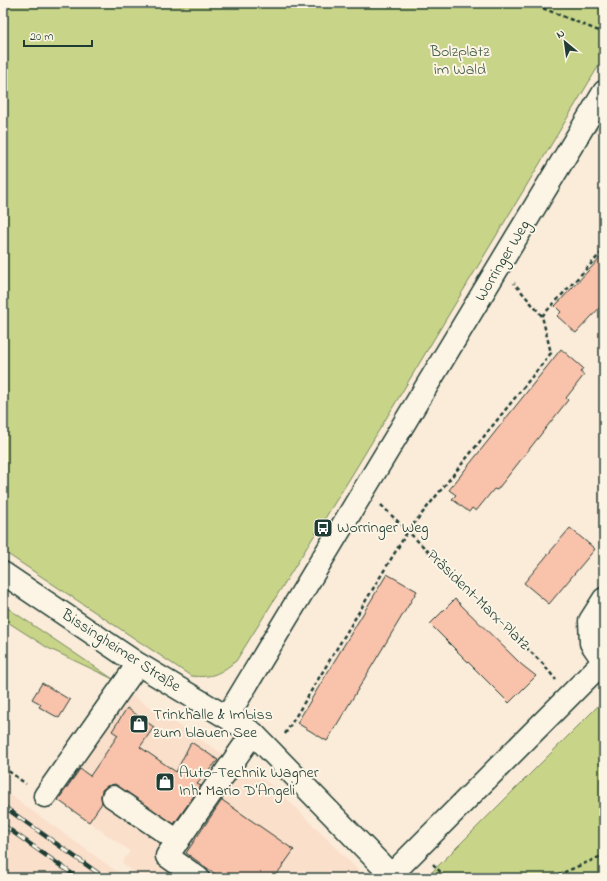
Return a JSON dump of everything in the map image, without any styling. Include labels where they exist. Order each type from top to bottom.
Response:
[{"type":"street","name":"Worringer Weg","points":[[227,718],[604,92]]},
{"type":"street","name":"Bissingheimer Straße","points":[[3,573],[138,664],[253,733],[393,876]]},
{"type":"street","points":[[393,876],[604,661],[591,643],[590,621],[604,599]]},
{"type":"street","points":[[45,796],[138,664]]},
{"type":"street","points":[[198,878],[167,856],[253,733]]},
{"type":"street","points":[[113,797],[178,841]]},
{"type":"path","points":[[530,3],[604,33]]},
{"type":"path","points":[[542,316],[604,250]]},
{"type":"path","points":[[274,753],[408,531],[551,353],[542,316],[500,266]]},
{"type":"path","name":"Präsident-Marx-Platz","points":[[366,488],[543,664],[569,697]]},
{"type":"path","points":[[3,768],[45,796]]},
{"type":"path","points":[[551,878],[604,855]]},
{"type":"shaded area","points":[[126,692],[276,788],[366,878],[142,878],[122,863],[130,851],[53,797]]},
{"type":"shaded area","points":[[3,790],[105,863],[126,878],[3,878]]},
{"type":"green space","name":"Bolzplatz im Wald","points":[[3,3],[604,3],[604,57],[352,475],[236,661],[220,672],[210,676],[191,676],[3,551]]},
{"type":"green space","points":[[3,605],[113,679],[48,648],[3,619]]},
{"type":"green space","points":[[604,700],[604,878],[430,878],[430,874]]},
{"type":"building","points":[[604,254],[604,303],[576,333],[557,316],[561,312],[555,306]]},
{"type":"building","points":[[561,349],[583,368],[580,372],[584,375],[566,398],[568,400],[497,490],[494,489],[476,511],[472,508],[469,512],[452,499],[456,495],[449,490]]},
{"type":"building","points":[[570,528],[595,549],[549,604],[524,583]]},
{"type":"building","points":[[387,574],[417,591],[327,741],[297,723]]},
{"type":"building","points":[[455,599],[522,665],[536,676],[509,703],[430,624]]},
{"type":"building","points":[[42,683],[70,700],[59,718],[39,707],[41,704],[32,699]]},
{"type":"building","points":[[127,708],[154,727],[140,747],[176,772],[191,742],[218,760],[197,784],[201,786],[174,824],[115,784],[107,786],[102,790],[102,803],[89,822],[58,800],[80,769],[90,776],[118,735],[112,731]]},
{"type":"building","points":[[222,800],[294,850],[274,878],[221,878],[186,853]]},
{"type":"railway","points":[[3,806],[105,878]]},
{"type":"railway","points":[[3,825],[78,878]]},
{"type":"place","name":"Worringer Weg","points":[[323,528]]},
{"type":"place","name":"Trinkhalle & Imbiss zum blauen See","points":[[139,724]]},
{"type":"place","name":"Auto-Technik Wagner Inh. Mario D'Angeli","points":[[165,782]]}]
